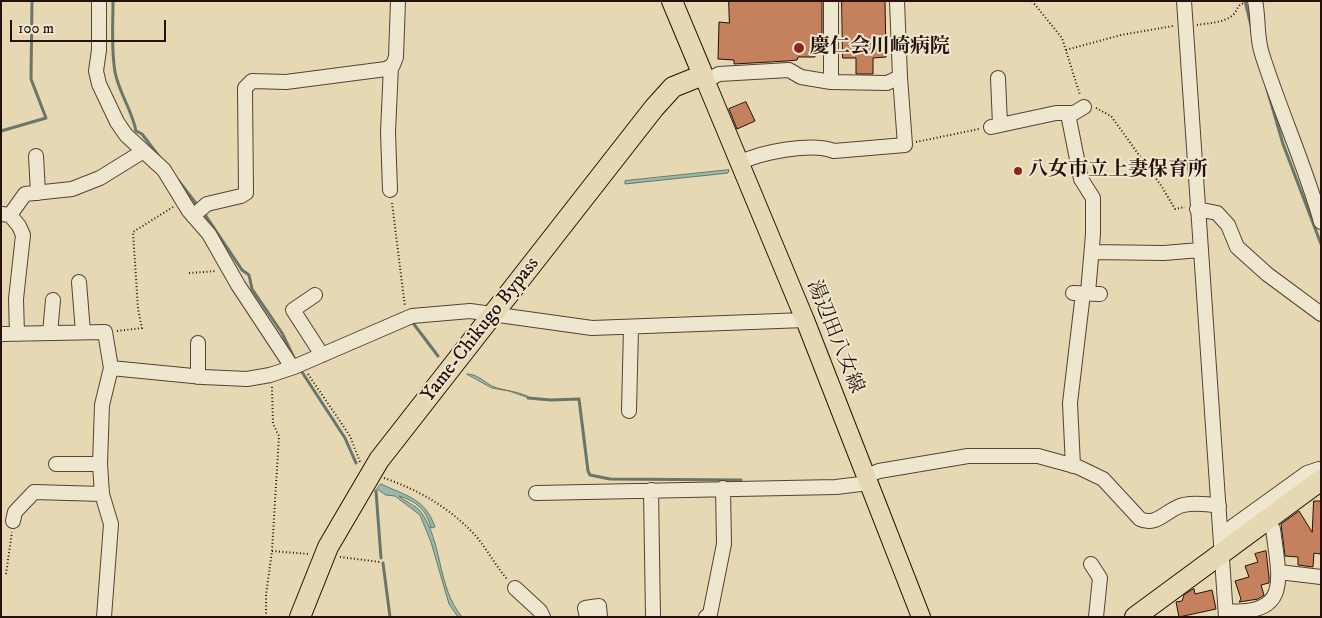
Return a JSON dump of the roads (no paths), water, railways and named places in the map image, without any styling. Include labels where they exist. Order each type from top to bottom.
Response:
[{"type":"highway","points":[[672,1],[704,78]]},
{"type":"highway","name":"Yame-Chikugo Bypass","points":[[300,617],[328,546],[379,460],[654,108],[673,87],[704,78]]},
{"type":"highway","points":[[1135,617],[1222,543],[1302,492],[1320,474]]},
{"type":"main road","name":"湯辺田八女線","points":[[704,78],[805,320],[921,617]]},
{"type":"street","points":[[99,1],[99,50],[96,71],[99,84],[117,122],[142,152],[146,152],[164,170],[182,202],[209,234],[230,270],[297,365]]},
{"type":"street","points":[[390,190],[388,132],[391,66],[396,56],[398,1]]},
{"type":"street","points":[[831,1],[831,82]]},
{"type":"street","points":[[739,163],[753,156],[792,150],[824,147],[834,151],[905,144],[897,1]]},
{"type":"street","points":[[1184,1],[1226,614],[1265,607],[1276,594],[1279,572],[1273,529]]},
{"type":"street","points":[[1255,1],[1256,33],[1262,54],[1287,128],[1309,178],[1321,222]]},
{"type":"street","points":[[193,216],[207,204],[241,196],[246,193],[245,88],[248,84],[252,81],[286,82],[386,69],[391,66]]},
{"type":"street","points":[[704,78],[719,74],[789,70],[801,76],[831,82],[887,83],[900,77]]},
{"type":"street","points":[[998,78],[995,126],[1056,113],[1068,114],[1084,107]]},
{"type":"street","points":[[1068,114],[1081,179],[1093,198],[1092,252],[1070,402],[1073,466]]},
{"type":"street","points":[[18,334],[16,299],[23,235],[20,226],[6,215],[25,194],[72,189],[100,178],[142,152]]},
{"type":"street","points":[[36,156],[38,193]]},
{"type":"street","points":[[1197,206],[1217,213],[1228,225],[1237,246],[1267,274],[1321,314]]},
{"type":"street","points":[[1092,252],[1164,253],[1200,250]]},
{"type":"street","points":[[79,282],[83,332]]},
{"type":"street","points":[[315,295],[293,310],[322,355]]},
{"type":"street","points":[[50,333],[53,300]]},
{"type":"street","points":[[111,368],[198,377],[247,379],[270,375],[297,365],[412,316],[470,311],[494,313],[558,324],[632,328],[805,320]]},
{"type":"street","points":[[629,411],[632,328]]},
{"type":"street","points":[[1,334],[105,332],[111,368],[102,405],[100,464],[102,494],[111,524],[104,617]]},
{"type":"street","points":[[198,343],[198,377]]},
{"type":"street","points":[[536,493],[836,487],[867,479],[879,471],[968,456],[1038,456],[1073,466],[1103,479],[1140,519],[1146,522],[1155,521],[1182,506],[1219,506]]},
{"type":"street","points":[[56,464],[100,464]]},
{"type":"street","points":[[1222,543],[1307,472],[1320,474]]},
{"type":"street","points":[[706,617],[710,614],[724,544],[723,488]]},
{"type":"street","points":[[651,490],[653,617]]},
{"type":"street","points":[[13,521],[15,512],[34,492],[102,494]]},
{"type":"street","points":[[1090,564],[1100,578],[1096,617]]},
{"type":"street","points":[[1279,572],[1321,577]]},
{"type":"street","points":[[519,592],[540,611],[543,617]]},
{"type":"street","points":[[587,617],[585,608],[596,605],[599,606],[600,617]]},
{"type":"waterway","points":[[1,131],[46,118],[31,79],[32,1]]},
{"type":"waterway","points":[[113,1],[113,54],[119,87],[132,116],[136,131],[142,134],[161,159]]},
{"type":"waterway","points":[[1245,1],[1252,30]]},
{"type":"waterway","points":[[1267,89],[1283,144],[1321,244]]},
{"type":"waterway","points":[[178,180],[198,206]]},
{"type":"waterway","points":[[204,213],[242,270],[249,275],[252,289],[282,333],[296,362]]},
{"type":"waterway","points":[[413,323],[438,356]]},
{"type":"waterway","points":[[300,369],[345,438],[356,463]]},
{"type":"waterway","points":[[528,398],[551,400],[579,399],[590,475],[610,479],[741,480]]},
{"type":"waterway","points":[[376,491],[381,558]]},
{"type":"waterway","points":[[383,563],[390,617]]},
{"type":"place","name":"慶仁会川崎病院","points":[[799,48]]},
{"type":"place","name":"八女市立上妻保育所","points":[[1018,171]]}]
